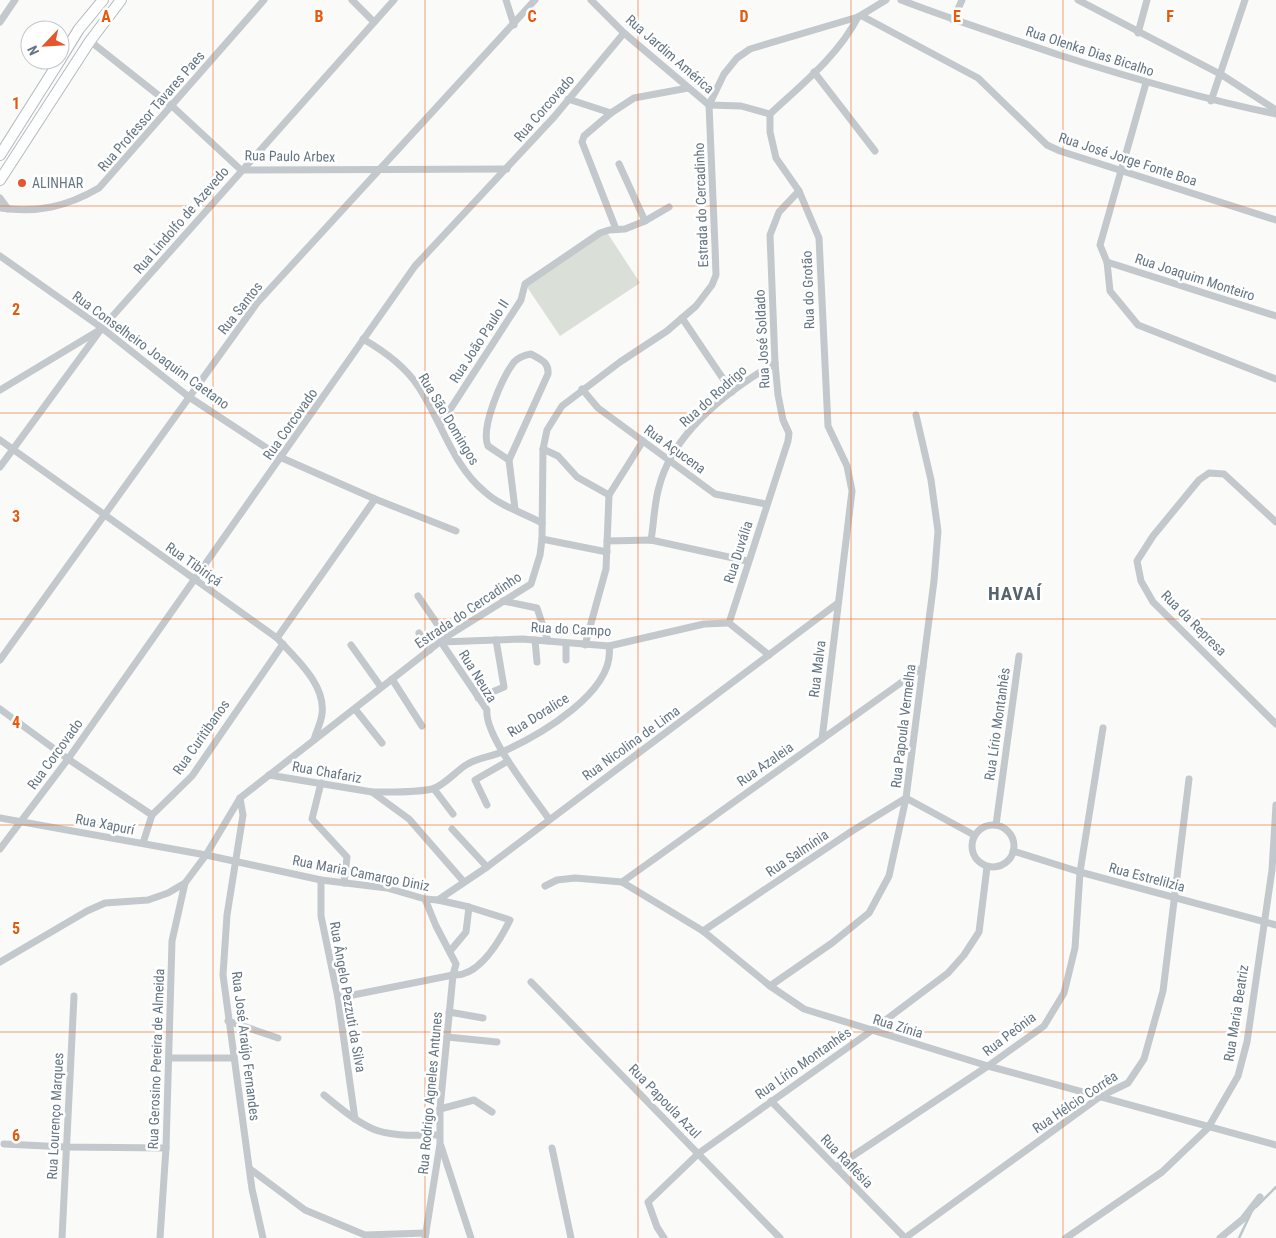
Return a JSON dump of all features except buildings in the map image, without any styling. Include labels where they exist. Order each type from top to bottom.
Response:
[{"type":"main road","points":[[70,44],[79,29],[103,0]]},
{"type":"main road","points":[[0,180],[90,41],[121,0]]},
{"type":"main road","points":[[0,155],[54,70]]},
{"type":"street","points":[[0,22],[15,0]]},
{"type":"street","name":"Rua Professor Tavares Paes","points":[[0,198],[4,208],[17,210],[65,206],[99,188],[264,0]]},
{"type":"street","points":[[352,0],[374,22]]},
{"type":"street","name":"Rua Lindolfo de Azevedo","points":[[0,467],[102,328],[394,0]]},
{"type":"street","points":[[506,0],[514,25]]},
{"type":"street","name":"Rua Santos","points":[[0,660],[257,303],[535,0]]},
{"type":"street","name":"Rua Jardim América","points":[[591,0],[624,33],[710,105],[741,106],[770,114]]},
{"type":"street","name":"Estrada do Cercadinho","points":[[0,962],[87,911],[105,903],[148,900],[168,893],[185,883],[206,855],[240,798],[444,639],[531,584],[540,555],[542,539],[543,449],[548,430],[562,406],[582,389],[667,332],[696,306],[712,285],[716,275],[710,105],[724,74],[737,58],[750,49],[860,16],[886,0]]},
{"type":"street","name":"Rua Olenka Dias Bicalho","points":[[901,0],[953,20],[1146,83],[1211,101],[1276,114]]},
{"type":"street","points":[[953,20],[962,0]]},
{"type":"street","points":[[1078,0],[1222,76],[1276,110]]},
{"type":"street","points":[[1138,33],[1147,0]]},
{"type":"street","points":[[1211,101],[1222,76],[1245,0]]},
{"type":"street","points":[[770,114],[814,72],[850,32],[860,16]]},
{"type":"street","name":"Rua José Jorge Fonte Boa","points":[[860,16],[978,78],[1047,145],[1060,152],[1120,169],[1276,220]]},
{"type":"street","name":"Rua Corcovado","points":[[0,849],[68,759],[282,458],[415,266],[507,169],[624,33]]},
{"type":"street","name":"Rua Paulo Arbex","points":[[90,41],[172,106],[241,170],[507,169]]},
{"type":"street","points":[[814,72],[875,151]]},
{"type":"street","points":[[1146,83],[1120,169],[1100,245],[1107,262],[1110,291],[1138,325],[1276,379]]},
{"type":"street","points":[[616,229],[582,142],[584,136],[611,112],[634,98],[688,88]]},
{"type":"street","points":[[568,99],[611,112]]},
{"type":"street","name":"Rua do Grotão","points":[[770,114],[770,132],[776,158],[798,191],[819,238],[828,426],[846,466],[852,490],[838,603]]},
{"type":"street","points":[[619,164],[646,221]]},
{"type":"street","name":"Rua José Soldado","points":[[788,440],[789,433],[783,420],[778,395],[775,363],[770,235],[778,212],[798,191]]},
{"type":"street","name":"Rua João Paulo II","points":[[440,425],[521,300],[525,284],[600,233],[616,229],[625,230],[646,221],[669,207]]},
{"type":"street","name":"Rua Conselheiro Joaquim Caetano","points":[[0,256],[102,328],[189,397],[282,458],[376,499],[456,530]]},
{"type":"street","name":"Rua Joaquim Monteiro","points":[[1107,262],[1276,316]]},
{"type":"street","points":[[682,318],[732,392]]},
{"type":"street","points":[[0,390],[102,328]]},
{"type":"street","name":"Rua São Domingos","points":[[363,339],[388,354],[417,384],[450,446],[473,480],[486,493],[542,523]]},
{"type":"street","points":[[509,460],[488,446],[485,430],[492,408],[515,362],[523,356],[532,354],[546,363],[549,368],[509,460],[515,509]]},
{"type":"street","name":"Rua do Rodrigo","points":[[651,540],[658,486],[670,460],[692,429],[732,392],[775,363]]},
{"type":"street","name":"Rua Açucena","points":[[582,389],[598,408],[715,494],[766,504]]},
{"type":"street","name":"Rua Papoula Vermelha","points":[[770,986],[832,943],[869,913],[889,876],[906,798],[938,531],[931,480],[916,415]]},
{"type":"street","name":"Rua Tibiriçá","points":[[0,440],[277,638],[311,675],[318,693],[322,713],[314,741]]},
{"type":"street","name":"Rua Duvália","points":[[729,623],[747,561],[788,440]]},
{"type":"street","points":[[585,645],[606,569],[609,496],[643,441]]},
{"type":"street","points":[[543,449],[558,456],[577,478],[609,496]]},
{"type":"street","name":"Rua da Represa","points":[[1276,522],[1224,474],[1209,472],[1199,480],[1153,536],[1137,561],[1141,581],[1153,602],[1276,724]]},
{"type":"street","points":[[277,638],[376,499]]},
{"type":"street","points":[[542,539],[607,552]]},
{"type":"street","points":[[607,542],[651,540],[747,561]]},
{"type":"street","name":"Rua Neuza","points":[[418,596],[487,710],[486,718],[502,752],[549,819]]},
{"type":"street","points":[[503,602],[537,608],[548,641]]},
{"type":"street","name":"Rua Nicolina de Lima","points":[[438,900],[487,867],[838,603]]},
{"type":"street","name":"Rua Malva","points":[[822,739],[838,603]]},
{"type":"street","points":[[729,623],[769,655]]},
{"type":"street","name":"Rua do Campo","points":[[444,639],[535,640],[609,646],[704,624],[729,623]]},
{"type":"street","points":[[419,633],[430,650]]},
{"type":"street","points":[[478,698],[504,687],[496,640]]},
{"type":"street","points":[[535,640],[537,662]]},
{"type":"street","name":"Rua Curitibanos","points":[[143,843],[152,814],[192,776],[283,644]]},
{"type":"street","points":[[566,644],[566,660]]},
{"type":"street","points":[[351,645],[381,688]]},
{"type":"street","name":"Rua Doralice","points":[[434,789],[467,764],[502,752],[552,724],[583,701],[603,678],[610,661],[609,646]]},
{"type":"street","name":"Rua Lírio Montanhês","points":[[996,825],[1019,656]]},
{"type":"street","name":"Rua Azaleia","points":[[622,882],[923,668]]},
{"type":"street","points":[[392,679],[422,726]]},
{"type":"street","points":[[355,708],[382,743]]},
{"type":"street","points":[[0,709],[68,759],[152,814]]},
{"type":"street","name":"Rua Peônia","points":[[836,1167],[988,1066],[1044,1026],[1064,993],[1075,948],[1080,872],[1103,728]]},
{"type":"street","points":[[487,805],[475,780],[508,761]]},
{"type":"street","name":"Rua Chafariz","points":[[269,775],[372,792],[409,819],[464,882]]},
{"type":"street","name":"Rua Hélcio Corrêa","points":[[905,1238],[1101,1096],[1128,1083],[1144,1059],[1163,991],[1189,779]]},
{"type":"street","points":[[321,784],[312,820],[347,857],[344,883]]},
{"type":"street","points":[[372,792],[434,789],[453,814]]},
{"type":"street","name":"Rua José Araújo Fernandes","points":[[240,798],[243,814],[237,862],[227,915],[224,965],[228,1022],[250,1169],[263,1238]]},
{"type":"street","points":[[906,798],[974,835]]},
{"type":"street","name":"Rua Salmínia","points":[[703,931],[852,831],[906,798]]},
{"type":"street","name":"Rua Maria Beatriz","points":[[1066,1238],[1162,1172],[1208,1128],[1238,1076],[1247,1042],[1272,870],[1276,806]]},
{"type":"street","name":"Rua Xapurí","points":[[0,818],[206,855]]},
{"type":"street","points":[[996,825],[1004,828],[1010,834],[1013,851],[1006,862],[994,867],[987,866],[976,860],[971,848],[974,835],[984,826],[996,825]]},
{"type":"street","points":[[452,829],[487,867]]},
{"type":"street","name":"Rua Estrelilzia","points":[[1013,851],[1080,872],[1276,925]]},
{"type":"street","name":"Rua Maria Camargo Diniz","points":[[206,855],[321,880],[386,888],[425,899],[469,907],[510,920],[493,950],[480,964],[461,976],[453,975]]},
{"type":"street","name":"Rua Lírio Montanhês","points":[[664,1238],[657,1226],[648,1202],[699,1153],[871,1031],[948,973],[964,956],[979,932],[987,866]]},
{"type":"street","name":"Rua Zínia","points":[[544,886],[557,880],[575,878],[622,882],[703,931],[770,986],[804,1008],[871,1031],[988,1066],[1101,1096],[1208,1128],[1276,1144]]},
{"type":"street","name":"Rua Ângelo Pezzuti da Silva","points":[[321,880],[321,916],[338,998],[354,1119]]},
{"type":"street","name":"Rua Gerosino Pereira de Almeida","points":[[160,1238],[166,1148],[172,941],[185,883]]},
{"type":"street","name":"Rua Rodrigo Agneles Antunes","points":[[425,899],[436,926],[451,950],[456,964],[453,975],[440,1109],[440,1144],[426,1236]]},
{"type":"street","points":[[451,950],[466,932],[469,907]]},
{"type":"street","points":[[338,998],[453,975]]},
{"type":"street","name":"Rua Papoula Azul","points":[[531,982],[780,1238]]},
{"type":"street","name":"Rua Lourenço Marques","points":[[62,1238],[74,996]]},
{"type":"street","points":[[449,1012],[483,1018]]},
{"type":"street","points":[[228,1022],[278,1038]]},
{"type":"street","points":[[447,1038],[497,1042]]},
{"type":"street","points":[[169,1058],[234,1058]]},
{"type":"street","points":[[324,1095],[354,1119],[374,1130],[406,1135],[439,1135]]},
{"type":"street","points":[[440,1109],[474,1100],[492,1112]]},
{"type":"street","name":"Rua Raflésia","points":[[772,1101],[905,1238]]},
{"type":"street","points":[[4,1144],[166,1148]]},
{"type":"street","points":[[440,1144],[470,1238]]},
{"type":"street","points":[[552,1148],[572,1238]]},
{"type":"street","points":[[250,1169],[305,1210],[356,1232],[365,1235],[426,1236]]},
{"type":"street","points":[[1220,1238],[1243,1219],[1260,1197]]},
{"type":"shaded area","points":[[606,231],[640,283],[560,336],[525,284]]},
{"type":"waterway","points":[[1256,1207],[1276,1187]]},
{"type":"waterway","points":[[1239,1238],[1251,1213]]},
{"type":"place","name":"ALINHAR","points":[[22,183]]},
{"type":"district","name":"HAVAÍ","points":[[1015,593]]}]
